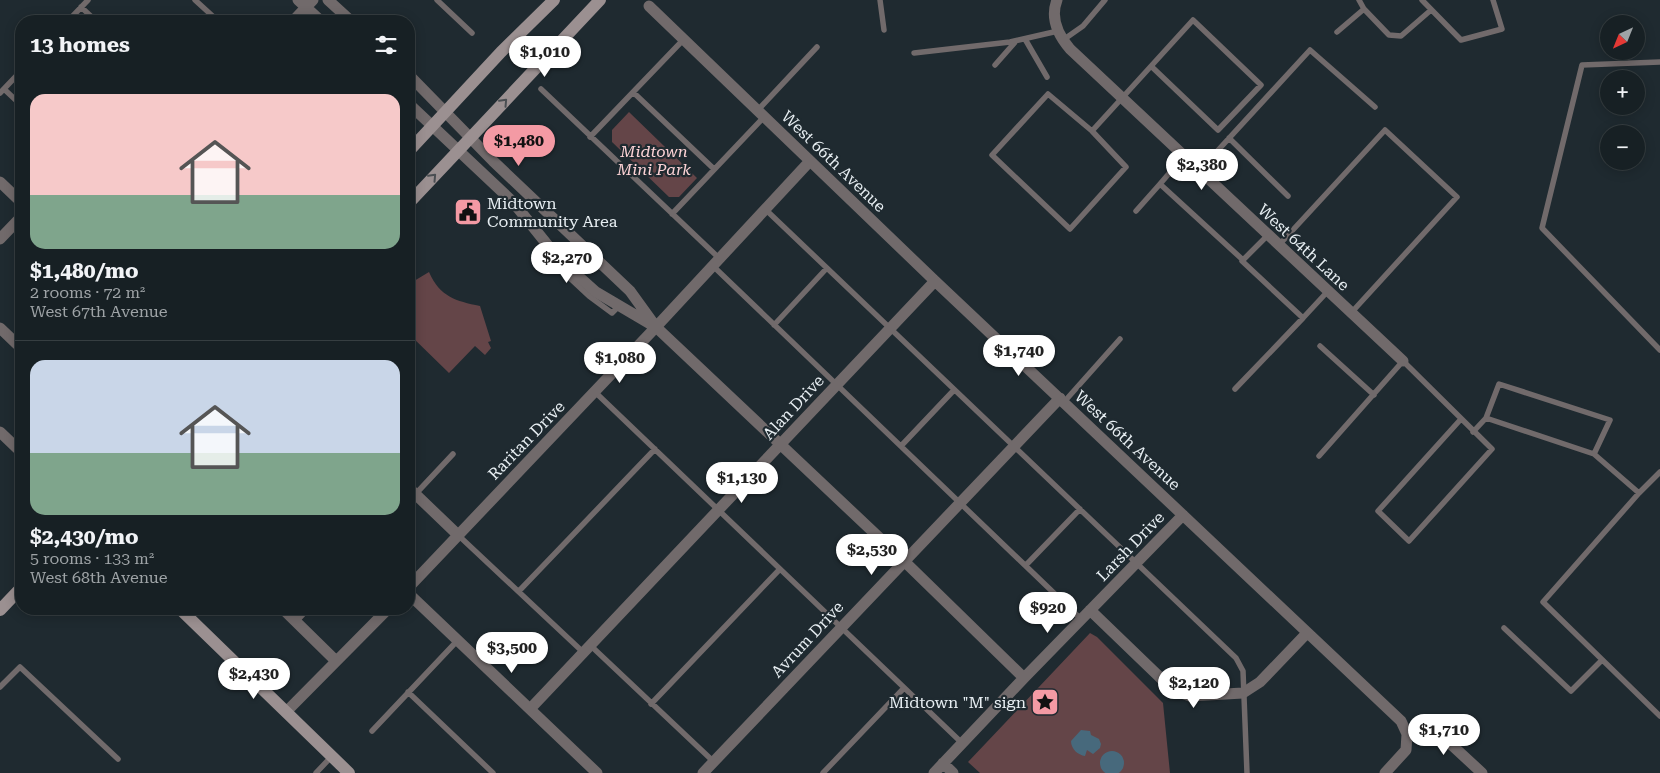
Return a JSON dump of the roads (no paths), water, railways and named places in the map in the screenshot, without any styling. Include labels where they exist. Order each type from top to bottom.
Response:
[{"type":"main road","points":[[415,144],[501,52],[554,0]]},
{"type":"main road","points":[[415,197],[600,0]]},
{"type":"main road","points":[[0,610],[15,594]]},
{"type":"main road","points":[[186,615],[349,773]]},
{"type":"street","points":[[328,0],[344,15]]},
{"type":"street","points":[[1057,0],[1054,12],[1060,36]]},
{"type":"street","points":[[297,15],[306,2],[316,15]]},
{"type":"street","name":"West 66th Avenue","points":[[649,6],[685,38],[810,161],[1400,721],[1406,734]]},
{"type":"street","name":"West 64th Lane","points":[[1060,36],[1086,65],[1122,100],[1403,361]]},
{"type":"street","points":[[415,81],[630,291],[656,327],[1024,678]]},
{"type":"street","points":[[415,110],[512,202],[558,258],[596,292],[656,327]]},
{"type":"street","name":"Raritan Drive","points":[[415,581],[595,392],[810,161]]},
{"type":"street","points":[[0,182],[15,196]]},
{"type":"street","points":[[0,239],[15,223]]},
{"type":"street","name":"Alan Drive","points":[[530,709],[936,281]]},
{"type":"street","points":[[0,328],[15,342]]},
{"type":"street","name":"Avrum Drive","points":[[704,772],[959,502],[1014,445],[1062,400]]},
{"type":"street","points":[[0,432],[15,446]]},
{"type":"street","points":[[415,497],[458,535]]},
{"type":"street","name":"Larsh Drive","points":[[934,773],[1183,515]]},
{"type":"street","points":[[415,600],[597,773]]},
{"type":"street","points":[[1090,610],[1172,689],[1190,696],[1243,693],[1260,682],[1307,633]]},
{"type":"street","points":[[289,615],[336,661]]},
{"type":"street","points":[[286,712],[382,615]]},
{"type":"street","points":[[1385,773],[1406,750],[1406,734],[1423,732],[1442,736],[1482,773]]},
{"type":"street","points":[[943,764],[954,773]]},
{"type":"lane","points":[[74,15],[88,0]]},
{"type":"lane","points":[[195,0],[211,15]]},
{"type":"lane","points":[[437,0],[472,34]]},
{"type":"lane","points":[[880,0],[884,30]]},
{"type":"lane","points":[[914,53],[1024,38],[1060,36],[1083,26],[1105,0]]},
{"type":"lane","points":[[1359,0],[1364,9],[1389,35],[1401,36],[1431,10]]},
{"type":"lane","points":[[1422,0],[1461,40],[1502,29],[1494,0]]},
{"type":"lane","points":[[81,7],[90,15]]},
{"type":"lane","points":[[1338,32],[1364,9]]},
{"type":"lane","points":[[1092,132],[1193,20],[1261,85],[1218,130],[1152,67]]},
{"type":"lane","points":[[590,137],[685,38]]},
{"type":"lane","points":[[1024,38],[1047,77]]},
{"type":"lane","points":[[995,65],[1016,40]]},
{"type":"lane","points":[[672,214],[714,170],[817,47]]},
{"type":"lane","points":[[1199,171],[1310,50],[1375,107]]},
{"type":"lane","points":[[1660,62],[1582,65],[1542,228],[1660,350]]},
{"type":"lane","points":[[15,77],[2,91],[15,101]]},
{"type":"lane","points":[[541,89],[672,214],[774,325],[1081,619]]},
{"type":"lane","points":[[634,93],[714,170]]},
{"type":"lane","points":[[1048,94],[1092,132],[1126,167],[1070,229],[992,155],[1048,94]]},
{"type":"lane","points":[[1278,245],[1385,130],[1457,197],[1351,313]]},
{"type":"lane","points":[[1229,138],[1288,196]]},
{"type":"lane","points":[[1136,211],[1184,156]]},
{"type":"lane","points":[[1160,184],[1303,318]]},
{"type":"lane","points":[[765,210],[1236,658],[1242,671],[1247,773]]},
{"type":"lane","points":[[1243,260],[1268,235]]},
{"type":"lane","points":[[774,325],[826,269]]},
{"type":"lane","points":[[1235,389],[1328,291]]},
{"type":"lane","points":[[1062,400],[1120,339]]},
{"type":"lane","points":[[1320,346],[1374,395]]},
{"type":"lane","points":[[1319,456],[1403,361],[1492,449],[1409,541],[1378,511],[1461,420]]},
{"type":"lane","points":[[1473,432],[1486,418],[1499,384],[1610,420],[1594,454]]},
{"type":"lane","points":[[901,446],[954,390]]},
{"type":"lane","points":[[595,392],[962,743]]},
{"type":"lane","points":[[1486,418],[1594,454],[1639,493]]},
{"type":"lane","points":[[519,591],[655,449]]},
{"type":"lane","points":[[415,490],[454,454]]},
{"type":"lane","points":[[1660,472],[1639,493],[1543,602],[1660,716]]},
{"type":"lane","points":[[1026,565],[1080,509]]},
{"type":"lane","points":[[458,535],[519,591],[651,704],[714,762]]},
{"type":"lane","points":[[651,704],[780,569]]},
{"type":"lane","points":[[296,622],[302,615]]},
{"type":"lane","points":[[1504,628],[1571,691],[1602,660]]},
{"type":"lane","points":[[372,731],[457,641]]},
{"type":"lane","points":[[0,687],[20,667],[118,759]]},
{"type":"lane","points":[[823,773],[904,688]]},
{"type":"lane","points":[[408,692],[493,773]]},
{"type":"lane","points":[[316,773],[332,756]]},
{"type":"water","points":[[1081,730],[1090,731],[1091,735],[1099,739],[1100,748],[1093,754],[1087,750],[1085,756],[1082,755],[1077,753],[1072,747],[1071,741]]},
{"type":"water","points":[[1108,752],[1116,752],[1123,759],[1123,767],[1116,774],[1108,774],[1101,767],[1101,759]]},
{"type":"place","name":"Midtown Community Area","points":[[468,212]]},
{"type":"place","name":"Midtown \"M\" sign","points":[[1045,702]]},
{"type":"park label","name":"Midtown Mini Park","points":[[654,160]]}]
